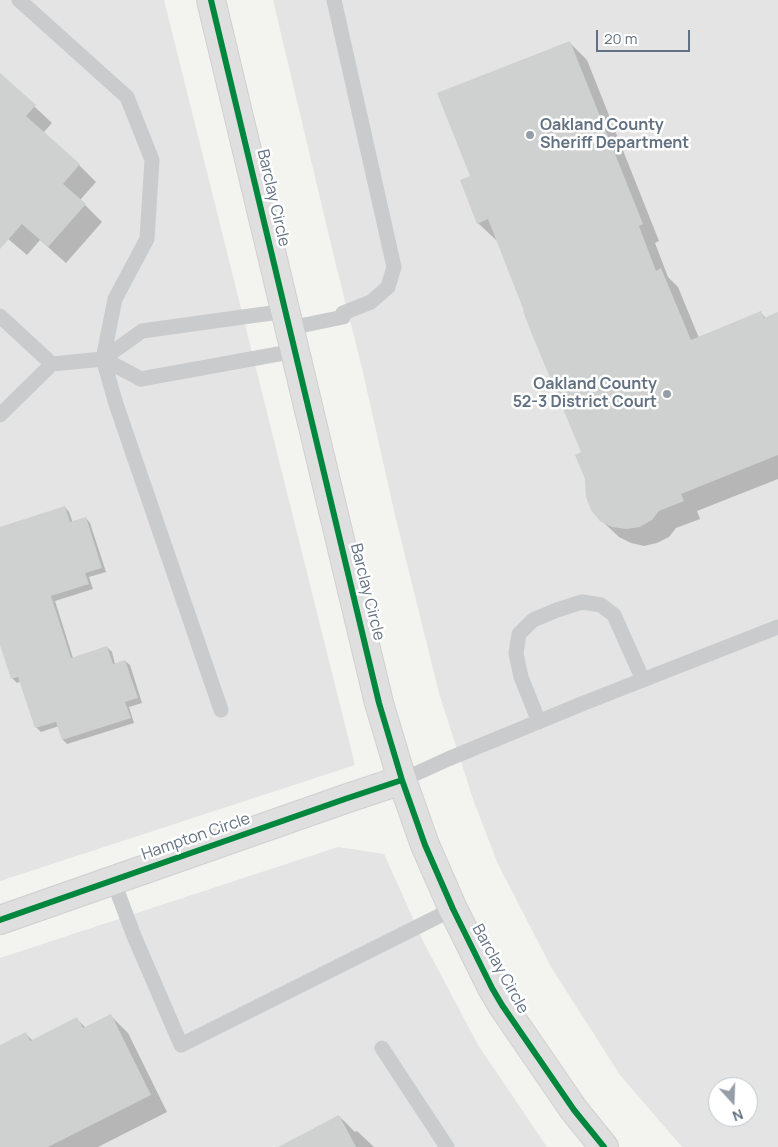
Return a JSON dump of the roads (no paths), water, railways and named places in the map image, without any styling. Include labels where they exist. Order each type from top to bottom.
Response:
[{"type":"street","name":"Barclay Circle","points":[[211,0],[379,704],[402,780],[425,845],[476,958],[502,1005],[574,1110],[604,1147]]},
{"type":"street","name":"Hampton Circle","points":[[0,920],[402,780]]},
{"type":"lane","points":[[19,0],[127,97],[152,160],[147,239],[115,299],[103,359],[119,414],[221,710]]},
{"type":"lane","points":[[103,359],[141,379],[291,330],[343,317],[343,313],[371,302],[388,287],[394,266],[334,0]]},
{"type":"lane","points":[[0,316],[52,364]]},
{"type":"lane","points":[[0,415],[52,364],[103,359],[142,331],[291,330]]},
{"type":"lane","points":[[539,722],[521,677],[516,653],[519,634],[533,620],[557,610],[582,602],[601,605],[614,615],[643,680]]},
{"type":"lane","points":[[402,780],[448,759],[778,627]]},
{"type":"lane","points":[[113,880],[134,936],[181,1045],[453,909]]},
{"type":"lane","points":[[382,1048],[447,1147]]},
{"type":"place","name":"Oakland County Sheriff Department","points":[[530,135]]},
{"type":"place","name":"Oakland County 52-3 District Court","points":[[667,394]]}]
